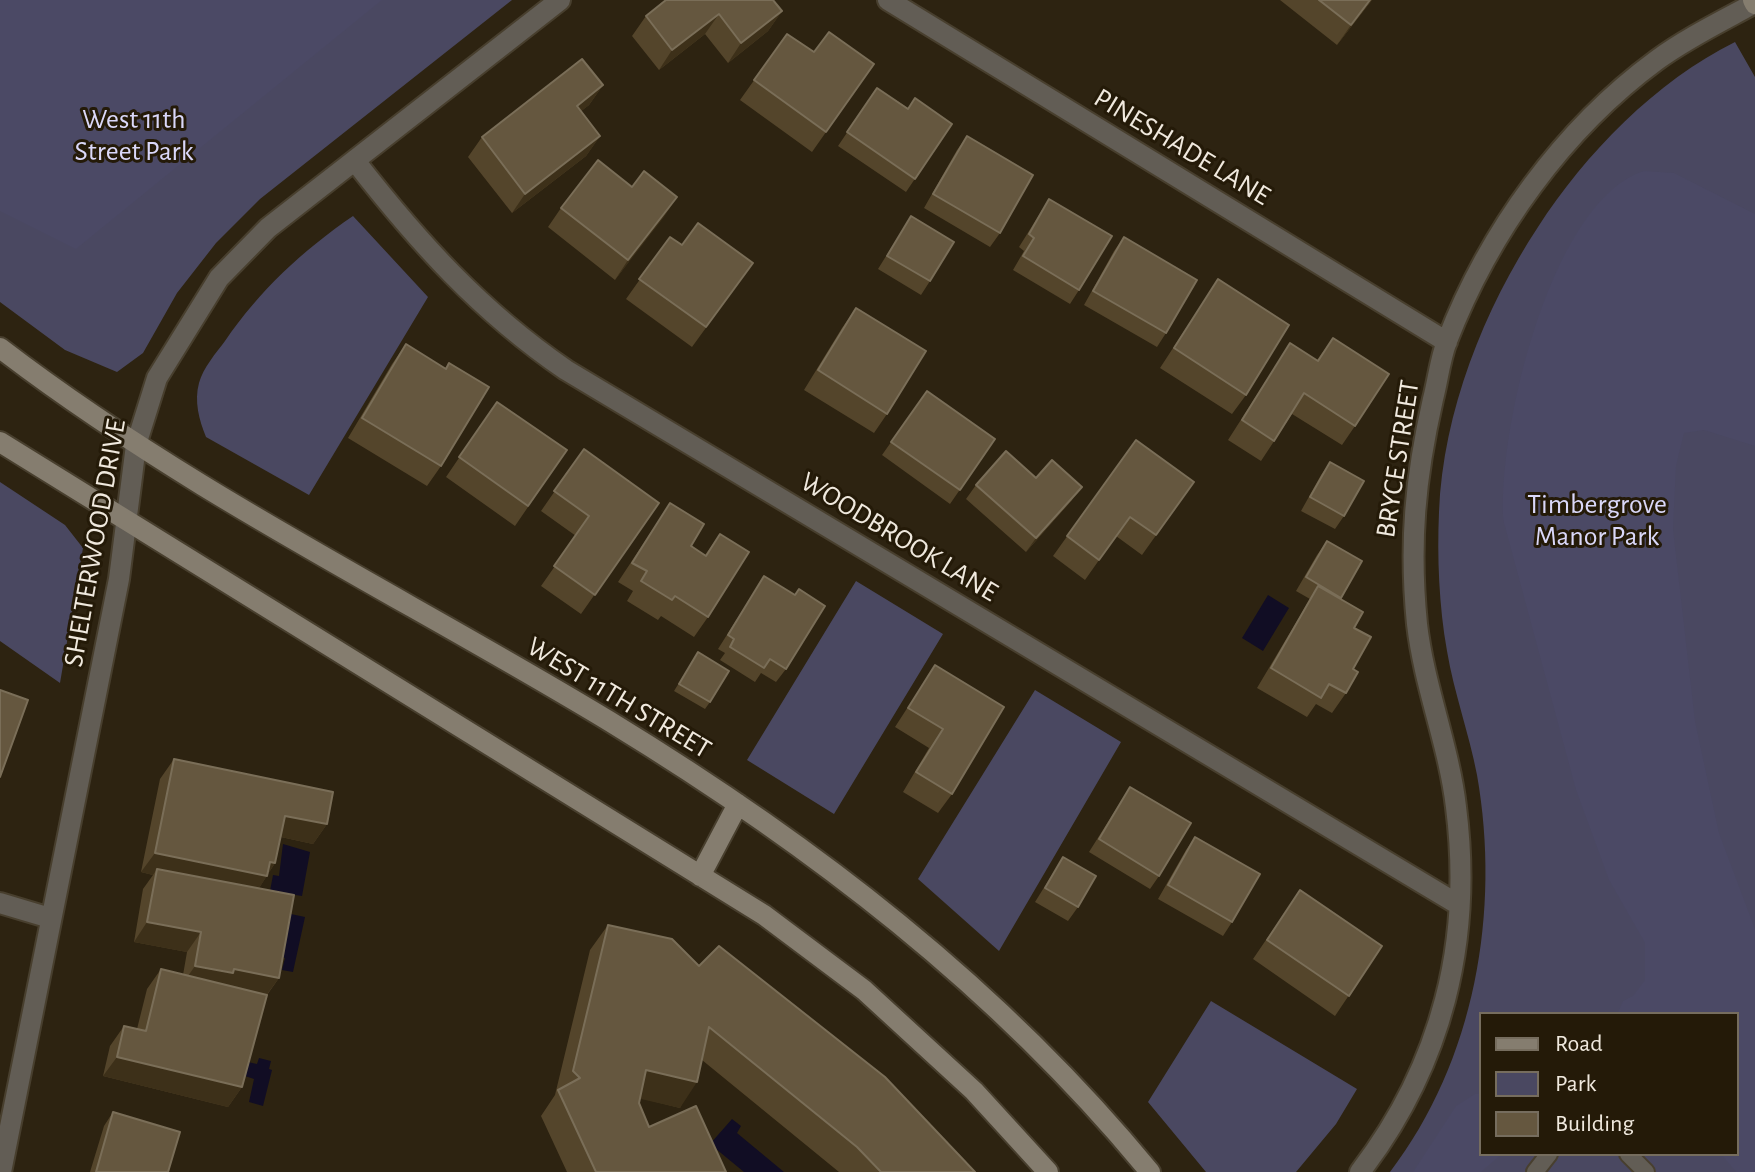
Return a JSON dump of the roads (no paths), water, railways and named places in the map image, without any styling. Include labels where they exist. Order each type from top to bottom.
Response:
[{"type":"main road","name":"WEST 11TH STREET","points":[[0,348],[136,445],[610,722],[738,804],[826,866],[1001,1009],[1150,1172]]},
{"type":"main road","points":[[0,442],[126,523],[764,915],[864,990],[974,1091],[1048,1172]]},
{"type":"main road","points":[[700,876],[738,804]]},
{"type":"street","name":"SHELTERWOOD DRIVE","points":[[1,1172],[119,579],[136,445],[157,378],[219,278],[268,228],[560,0]]},
{"type":"street","name":"PINESHADE LANE","points":[[888,0],[1447,342]]},
{"type":"street","name":"BRYCE STREET","points":[[1360,1172],[1381,1144],[1409,1095],[1442,1019],[1456,950],[1459,905],[1456,805],[1418,629],[1411,546],[1424,439],[1447,342],[1500,233],[1549,163],[1610,99],[1658,60],[1754,2]]},
{"type":"street","name":"WOODBROOK LANE","points":[[355,161],[457,283],[515,335],[566,370],[1459,905]]},
{"type":"street","points":[[0,903],[50,918]]},
{"type":"lane","points":[[1535,1172],[1547,1156]]},
{"type":"lane","points":[[1630,1156],[1646,1172]]},
{"type":"park label","name":"West 11th Street Park","points":[[134,136]]},
{"type":"park label","name":"Timbergrove Manor Park","points":[[1597,521]]}]
